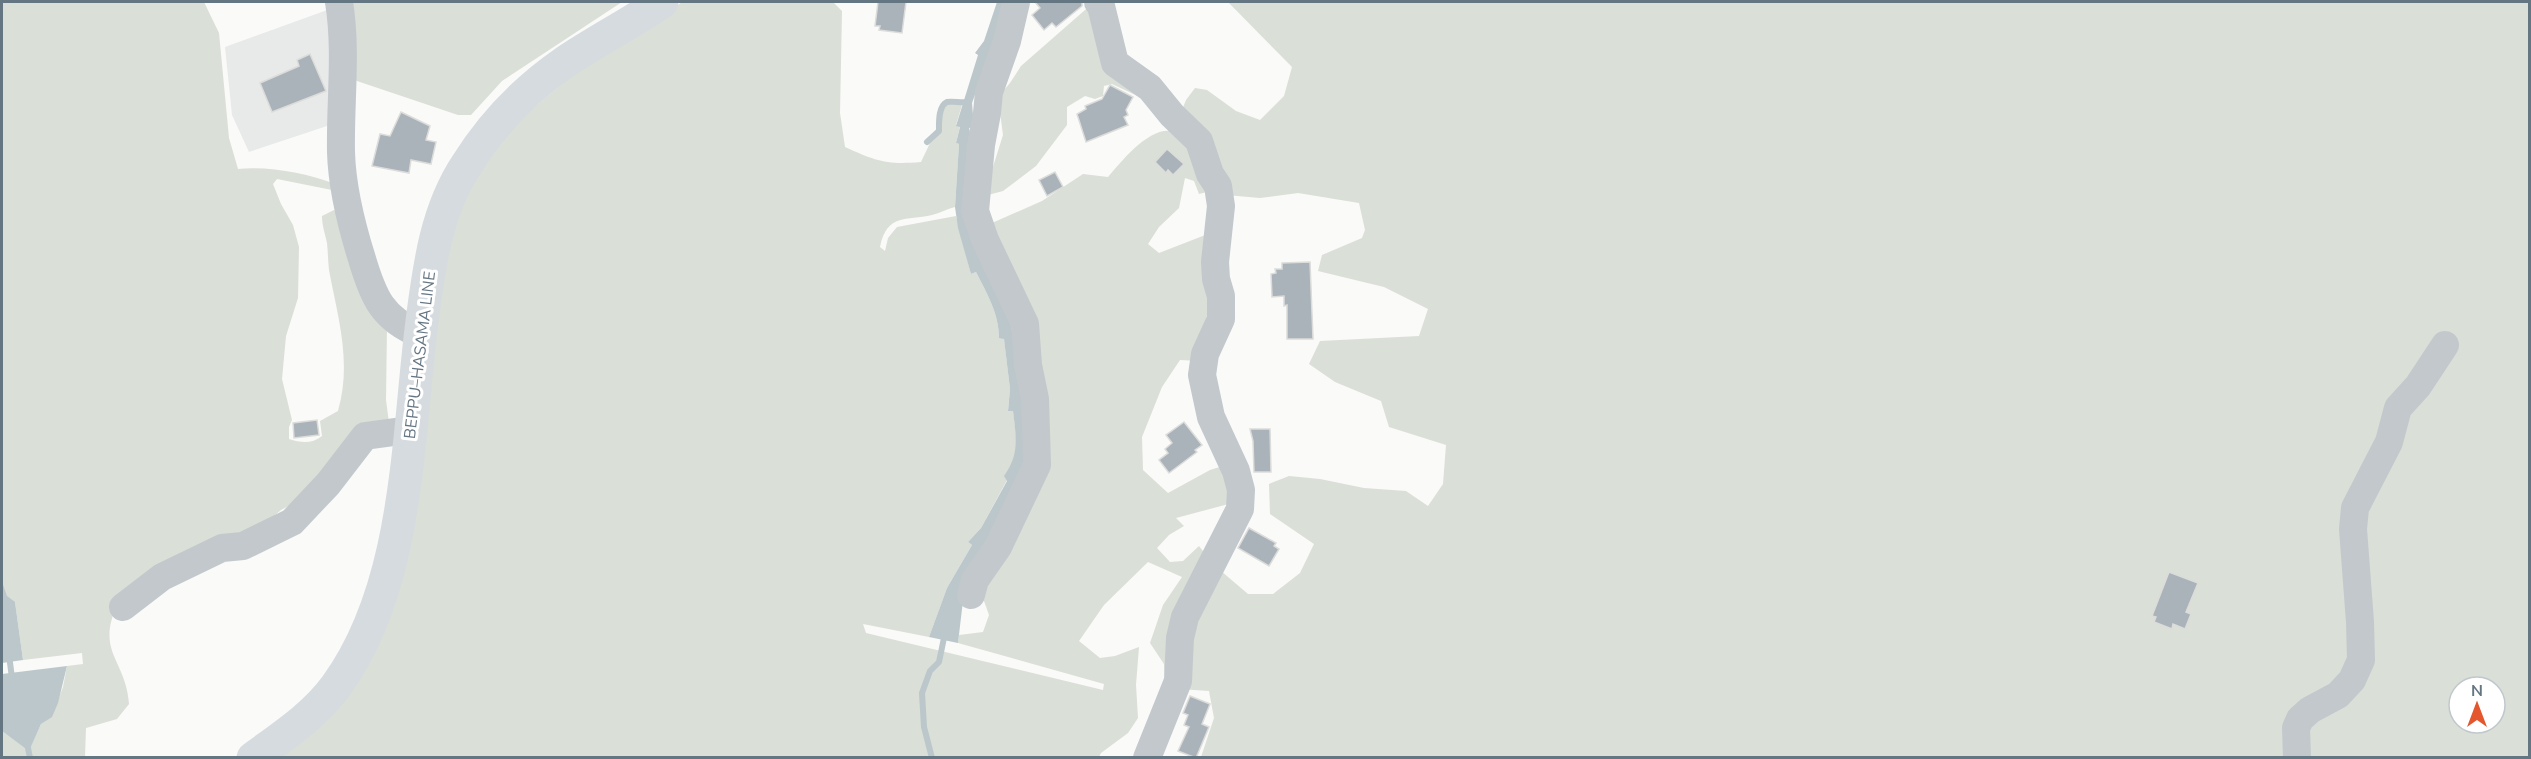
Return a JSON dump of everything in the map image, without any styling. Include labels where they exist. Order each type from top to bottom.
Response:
[{"type":"main road","name":"BEPPU–HASAMA LINE","points":[[253,758],[302,722],[334,687],[358,653],[380,597],[392,556],[400,515],[420,334],[436,233],[449,198],[466,165],[487,135],[513,106],[565,63],[662,2]]},
{"type":"street","points":[[339,2],[343,57],[341,154],[345,201],[366,271],[380,306],[404,327],[420,334]]},
{"type":"street","points":[[971,595],[975,580],[998,547],[1037,465],[1035,399],[1025,324],[985,240],[975,211],[989,92],[1007,41],[1017,2]]},
{"type":"street","points":[[1098,2],[1115,63],[1150,88],[1172,116],[1199,141],[1210,174],[1218,186],[1221,206],[1215,262],[1216,279],[1221,296],[1221,319],[1205,354],[1202,375],[1211,417],[1236,471],[1241,490],[1240,509],[1185,617],[1180,638],[1178,681],[1147,758]]},
{"type":"street","points":[[2297,758],[2295,728],[2300,719],[2310,710],[2338,695],[2352,680],[2361,660],[2352,529],[2355,508],[2389,442],[2398,408],[2418,386],[2445,345]]},
{"type":"street","points":[[123,607],[162,577],[222,548],[243,546],[292,522],[328,484],[365,436],[410,430]]},
{"type":"shaded area","points":[[2,2],[204,2],[219,33],[229,138],[238,169],[287,171],[335,184],[337,191],[277,179],[273,184],[293,225],[299,247],[298,298],[286,336],[282,379],[292,420],[289,427],[289,439],[306,442],[322,436],[320,421],[338,411],[342,393],[344,358],[342,340],[322,216],[334,210],[340,213],[387,326],[386,400],[389,423],[307,496],[281,510],[260,528],[120,599],[113,617],[110,643],[127,688],[129,704],[117,719],[86,728],[85,757],[2,757],[2,731],[29,750],[41,724],[52,716],[63,687],[67,666],[83,664],[82,653],[23,660],[15,602],[2,604]]},
{"type":"shaded area","points":[[348,2],[622,2],[502,81],[471,115],[458,115],[354,80]]},
{"type":"shaded area","points":[[682,2],[833,2],[842,11],[840,113],[845,147],[873,159],[899,163],[921,162],[939,131],[940,117],[947,104],[962,105],[956,125],[960,126],[956,143],[959,144],[955,207],[932,215],[899,220],[887,228],[880,247],[885,251],[888,238],[897,227],[956,216],[971,274],[976,272],[995,312],[999,338],[1004,338],[1010,389],[1008,410],[1013,410],[1015,453],[1005,476],[1007,480],[981,528],[968,542],[972,545],[947,588],[929,637],[863,624],[866,633],[1103,690],[1104,684],[958,643],[959,635],[983,632],[989,615],[984,601],[977,594],[1032,506],[992,223],[1042,201],[1083,174],[1108,177],[1136,147],[1162,131],[1171,131],[1188,138],[1207,192],[1199,194],[1194,181],[1185,178],[1179,208],[1159,227],[1148,244],[1159,253],[1213,232],[1212,282],[1200,361],[1180,360],[1162,387],[1142,437],[1143,470],[1168,493],[1210,470],[1229,464],[1236,502],[1176,518],[1184,526],[1169,535],[1157,548],[1170,562],[1183,561],[1199,546],[1214,565],[1248,594],[1273,594],[1300,573],[1314,544],[1270,514],[1269,484],[1289,476],[1320,479],[1364,488],[1406,491],[1428,506],[1443,484],[1446,445],[1389,427],[1381,401],[1335,382],[1309,364],[1320,341],[1419,336],[1428,309],[1384,287],[1318,271],[1322,255],[1362,238],[1365,230],[1359,203],[1298,193],[1260,198],[1226,195],[1182,110],[1195,88],[1207,90],[1236,111],[1260,120],[1284,96],[1292,67],[1228,2],[2529,2],[2529,757],[1201,757],[1214,718],[1209,691],[1165,688],[1164,664],[1150,643],[1163,605],[1182,577],[1148,562],[1104,605],[1079,641],[1100,658],[1115,656],[1139,647],[1136,685],[1138,718],[1128,733],[1101,753],[1099,757],[280,758],[352,684],[455,217],[482,165],[504,133],[570,77]]},
{"type":"shaded area","points":[[997,2],[1008,2],[972,103],[974,127],[969,128],[1028,407],[1021,485],[964,592],[958,643],[929,637],[947,588],[972,545],[968,542],[981,528],[1007,481],[1004,476],[1013,460],[1016,445],[1013,411],[1008,411],[1010,389],[1004,339],[999,338],[995,312],[976,272],[971,274],[958,228],[955,207],[959,144],[956,143],[960,127],[956,126],[978,55],[975,53],[984,41]]},
{"type":"shaded area","points":[[1093,3],[1144,99],[1112,84],[1104,86],[1103,96],[1095,99],[1085,96],[1067,107],[1067,125],[1036,166],[1003,191],[988,195],[992,170],[1003,135],[998,97],[1021,66]]},
{"type":"shaded area","points":[[330,9],[333,124],[249,152],[232,115],[225,47]]},
{"type":"shaded area","points":[[2,582],[7,596],[15,602],[23,660],[2,663]]},
{"type":"shaded area","points":[[67,666],[58,703],[52,717],[41,724],[29,751],[2,731],[2,674]]},
{"type":"building","points":[[878,2],[906,2],[902,33],[879,30],[880,26],[875,26]]},
{"type":"building","points":[[1035,2],[1082,2],[1082,6],[1056,27],[1052,23],[1044,30],[1032,15],[1040,8]]},
{"type":"building","points":[[310,54],[326,91],[272,112],[260,83],[299,66],[297,60]]},
{"type":"building","points":[[1110,85],[1133,97],[1126,110],[1128,115],[1124,117],[1128,125],[1086,142],[1077,114],[1086,109],[1085,106],[1102,99]]},
{"type":"building","points":[[401,112],[430,126],[426,140],[436,142],[431,164],[411,160],[409,173],[372,166],[380,134],[390,136]]},
{"type":"building","points":[[1167,149],[1184,164],[1173,175],[1168,170],[1166,173],[1155,162]]},
{"type":"building","points":[[1055,172],[1063,187],[1047,196],[1039,180]]},
{"type":"building","points":[[1310,262],[1313,339],[1287,339],[1287,305],[1284,306],[1284,296],[1272,297],[1271,274],[1276,273],[1275,269],[1282,269],[1282,263]]},
{"type":"building","points":[[317,420],[319,435],[294,438],[293,423]]},
{"type":"building","points":[[1184,422],[1202,445],[1195,450],[1197,452],[1169,473],[1159,460],[1168,453],[1165,449],[1172,443],[1166,435]]},
{"type":"building","points":[[1250,429],[1270,429],[1271,472],[1254,472],[1253,441]]},
{"type":"building","points":[[1249,528],[1276,543],[1274,546],[1279,549],[1269,566],[1238,548]]},
{"type":"building","points":[[2169,572],[2198,583],[2186,612],[2191,614],[2185,629],[2173,624],[2172,629],[2154,622],[2156,617],[2152,616]]},
{"type":"building","points":[[1190,696],[1210,704],[1202,724],[1209,727],[1196,758],[1178,751],[1189,727],[1184,725],[1188,715],[1183,713]]},
{"type":"waterway","points":[[927,142],[939,131],[940,115],[944,104],[967,102]]},
{"type":"waterway","points":[[932,758],[924,727],[922,693],[930,671],[939,662],[945,633]]},
{"type":"waterway","points":[[9,655],[12,678]]},
{"type":"waterway","points":[[27,743],[30,758]]}]
